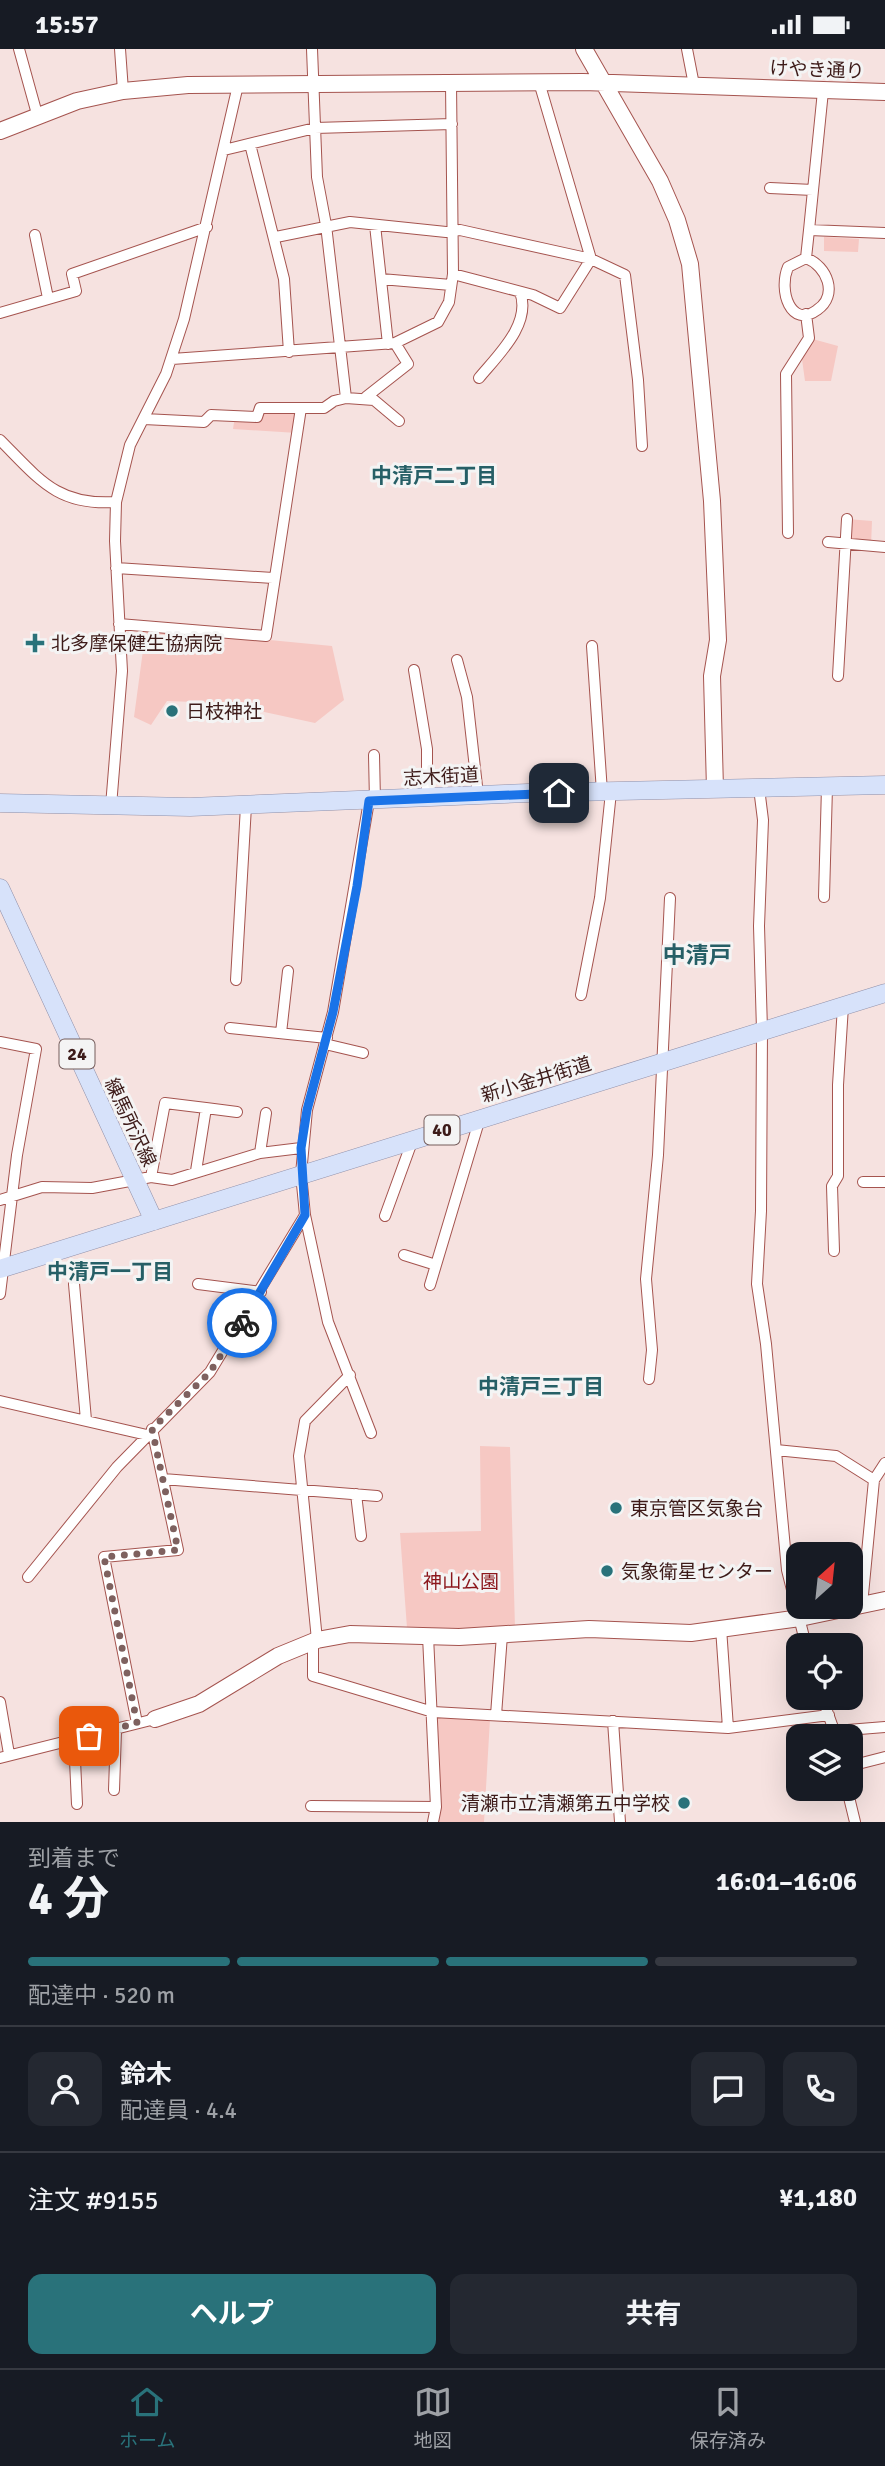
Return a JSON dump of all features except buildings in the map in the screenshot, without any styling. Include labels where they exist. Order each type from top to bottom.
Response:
[{"type":"main road","name":"志木街道","points":[[0,803],[246,806],[478,795],[885,785]]},
{"type":"main road","name":"練馬所沢線","points":[[0,888],[143,1179],[154,1221]]},
{"type":"main road","name":"新小金井街道","points":[[2,1269],[885,993]]},
{"type":"street","points":[[19,49],[37,114]]},
{"type":"street","points":[[120,49],[122,91]]},
{"type":"street","points":[[312,49],[317,177],[326,225],[346,398]]},
{"type":"street","points":[[584,49],[668,199],[685,241],[694,288],[712,502],[718,631],[712,676],[715,789]]},
{"type":"street","points":[[688,49],[694,85]]},
{"type":"street","points":[[381,279],[452,280],[520,292],[559,309],[591,259],[539,82]]},
{"type":"street","name":"けやき通り","points":[[0,131],[37,114],[122,91],[156,86],[539,82],[885,92]]},
{"type":"street","points":[[172,359],[391,344],[438,322],[449,302],[452,280],[451,83]]},
{"type":"street","points":[[111,806],[122,671],[116,568],[116,502],[130,445],[172,359],[207,227],[238,85]]},
{"type":"street","points":[[806,258],[823,91]]},
{"type":"street","points":[[224,151],[315,128],[452,124]]},
{"type":"street","points":[[250,143],[276,237],[284,279],[289,352]]},
{"type":"street","points":[[770,188],[813,190]]},
{"type":"street","points":[[276,237],[350,222],[453,231],[528,243],[591,259],[625,275],[638,380],[642,446]]},
{"type":"street","points":[[144,419],[204,422],[211,415],[257,417],[260,408],[324,408],[334,401],[366,397],[408,365],[391,344],[375,225]]},
{"type":"street","points":[[0,313],[76,291],[72,274],[207,227]]},
{"type":"street","points":[[809,230],[885,233]]},
{"type":"street","points":[[35,235],[48,298]]},
{"type":"street","points":[[806,258],[820,265],[828,281],[823,305],[815,312],[806,314],[792,309],[785,300],[783,290],[788,267],[806,258]]},
{"type":"street","points":[[479,378],[515,335],[523,299],[520,292]]},
{"type":"street","points":[[788,533],[786,374],[809,338],[806,314]]},
{"type":"street","points":[[366,397],[399,421]]},
{"type":"street","points":[[119,625],[265,636],[301,408]]},
{"type":"street","points":[[0,440],[34,476],[69,498],[87,504],[116,502]]},
{"type":"street","points":[[838,676],[847,519]]},
{"type":"street","points":[[828,542],[885,547]]},
{"type":"street","points":[[116,568],[273,577]]},
{"type":"street","points":[[581,995],[600,898],[607,792],[592,646]]},
{"type":"street","points":[[457,660],[467,743],[478,795]]},
{"type":"street","points":[[414,670],[428,749],[427,797]]},
{"type":"street","points":[[371,1433],[328,1322],[305,1215],[301,1148],[357,886],[372,801],[374,755]]},
{"type":"street","points":[[824,897],[820,855],[827,787]]},
{"type":"street","points":[[759,788],[763,820],[758,926],[762,1030],[761,1210],[757,1284],[786,1559]]},
{"type":"street","points":[[236,980],[246,806]]},
{"type":"street","points":[[649,1379],[652,1350],[646,1279],[652,1240],[670,898]]},
{"type":"street","points":[[281,1033],[288,971]]},
{"type":"street","points":[[834,1251],[828,1220],[832,1186],[838,1176],[838,1085],[843,1006]]},
{"type":"street","points":[[229,1028],[326,1041],[363,1053]]},
{"type":"street","points":[[0,1042],[36,1049],[11,1195],[0,1294]]},
{"type":"street","points":[[143,1179],[164,1103],[237,1112]]},
{"type":"street","points":[[196,1171],[206,1108]]},
{"type":"street","points":[[260,1153],[267,1113]]},
{"type":"street","points":[[430,1285],[480,1118]]},
{"type":"street","points":[[385,1216],[413,1139]]},
{"type":"street","points":[[0,1200],[42,1187],[93,1188],[143,1179],[172,1180],[260,1153],[301,1148]]},
{"type":"street","points":[[863,1182],[885,1182]]},
{"type":"street","points":[[28,1577],[150,1432],[210,1372],[261,1292],[305,1215]]},
{"type":"street","points":[[404,1255],[436,1265]]},
{"type":"street","points":[[74,1284],[86,1420]]},
{"type":"street","points":[[198,1284],[261,1292]]},
{"type":"street","points":[[350,1375],[302,1425],[299,1456],[315,1641],[313,1676],[433,1712],[728,1728],[829,1715]]},
{"type":"street","points":[[0,1401],[150,1432]]},
{"type":"street","points":[[137,1723],[104,1557],[178,1550],[150,1432]]},
{"type":"street","points":[[776,1450],[836,1456],[874,1480]]},
{"type":"street","points":[[863,1595],[874,1480],[885,1463]]},
{"type":"street","points":[[163,1479],[377,1496]]},
{"type":"street","points":[[356,1494],[361,1536]]},
{"type":"street","points":[[863,1605],[885,1600]]},
{"type":"street","points":[[0,1702],[5,1756],[74,1738],[116,1731],[199,1704],[278,1656],[315,1641],[350,1634],[502,1635],[589,1629],[691,1633],[792,1619]]},
{"type":"street","points":[[721,1628],[728,1728]]},
{"type":"street","points":[[496,1716],[502,1635]]},
{"type":"street","points":[[428,1636],[436,1807],[433,1822]]},
{"type":"street","points":[[827,1710],[832,1724]]},
{"type":"street","points":[[613,1721],[620,1822]]},
{"type":"street","points":[[863,1730],[885,1727]]},
{"type":"street","points":[[114,1790],[116,1731]]},
{"type":"street","points":[[74,1738],[77,1804]]},
{"type":"street","points":[[863,1763],[885,1757]]},
{"type":"street","points":[[850,1801],[855,1822]]},
{"type":"street","points":[[311,1806],[436,1807]]},
{"type":"green space","points":[[824,237],[859,239],[858,252],[824,251]]},
{"type":"green space","points":[[809,338],[838,346],[831,381],[805,381],[801,352]]},
{"type":"green space","points":[[260,408],[301,408],[297,433],[233,429],[235,416],[257,417]]},
{"type":"green space","points":[[847,519],[872,521],[871,546],[845,544]]},
{"type":"green space","points":[[146,628],[332,646],[344,700],[315,723],[223,703],[167,701],[151,725],[134,717]]},
{"type":"green space","name":"神山公園","points":[[480,1446],[510,1447],[515,1628],[460,1631],[407,1628],[400,1533],[481,1531]]},
{"type":"green space","points":[[436,1715],[490,1719],[484,1822],[437,1822]]},
{"type":"way so far","points":[[89,1736],[116,1731],[137,1723],[123,1664],[104,1557],[178,1550],[152,1429],[210,1372],[242,1323]]},
{"type":"place","name":"北多摩保健生協病院","points":[[35,643]]},
{"type":"place","name":"日枝神社","points":[[172,711]]},
{"type":"place","name":"東京管区気象台","points":[[616,1508]]},
{"type":"place","name":"気象衛星センター","points":[[607,1571]]},
{"type":"place","name":"清瀬市立清瀬第五中学校","points":[[684,1803]]},
{"type":"district","name":"中清戸二丁目","points":[[434,476]]},
{"type":"district","name":"中清戸","points":[[697,955]]},
{"type":"district","name":"中清戸一丁目","points":[[110,1272]]},
{"type":"district","name":"中清戸三丁目","points":[[541,1387]]},
{"type":"route","points":[[242,1323],[305,1215],[301,1148],[307,1110],[333,1012],[357,886],[369,801],[559,793]]}]
